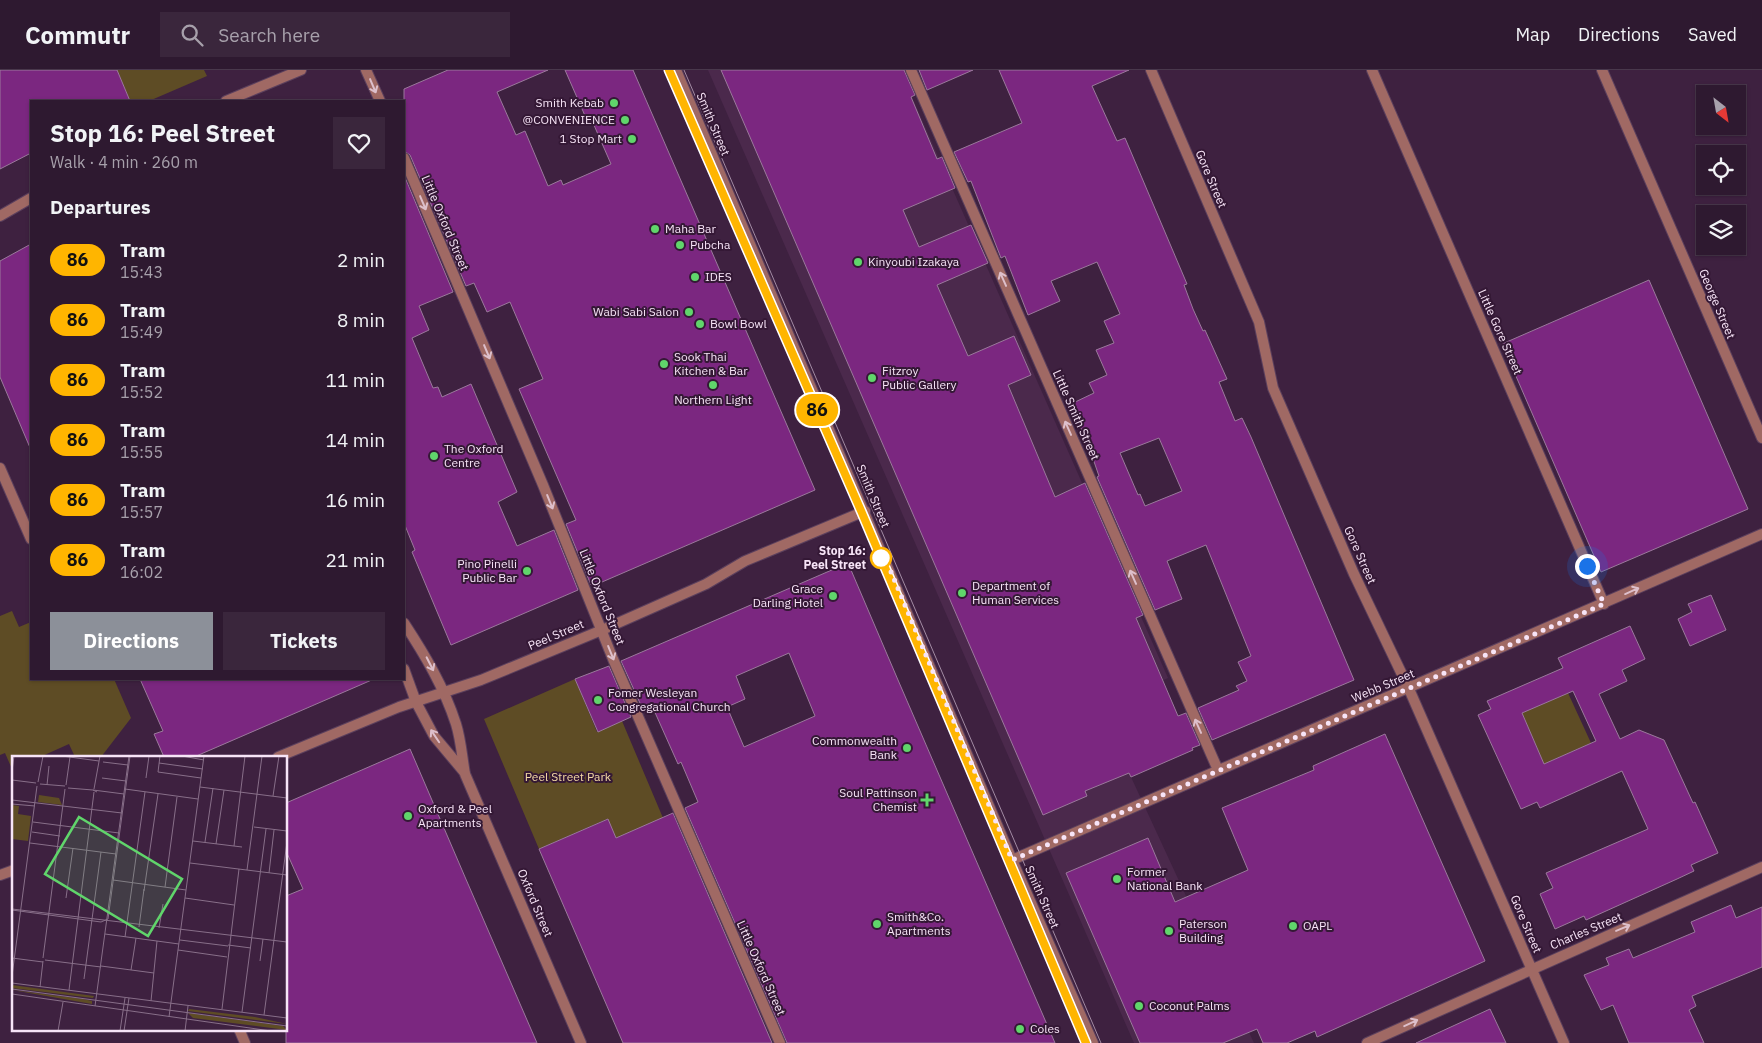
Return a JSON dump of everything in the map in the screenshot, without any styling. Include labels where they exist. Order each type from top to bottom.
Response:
[{"type":"street","points":[[228,100],[301,70]]},
{"type":"street","points":[[366,70],[380,100]]},
{"type":"street","name":"Smith Street","points":[[676,70],[1012,860],[1093,1043]]},
{"type":"street","name":"Little Smith Street","points":[[911,70],[1218,770]]},
{"type":"street","name":"Gore Street","points":[[1151,70],[1259,322],[1273,388],[1354,574],[1409,689],[1564,1043]]},
{"type":"street","name":"Little Gore Street","points":[[1372,70],[1604,604]]},
{"type":"street","name":"George Street","points":[[1602,70],[1762,438]]},
{"type":"street","name":"Little Oxford Street","points":[[405,160],[544,485],[602,630],[780,1043]]},
{"type":"street","points":[[0,216],[30,199]]},
{"type":"street","points":[[0,468],[30,538]]},
{"type":"street","name":"Peel Street","points":[[281,756],[416,702],[481,680],[602,630],[706,584],[745,561],[865,511]]},
{"type":"street","name":"Webb Street","points":[[1012,860],[1762,534]]},
{"type":"street","name":"Oxford Street","points":[[405,624],[428,659],[444,692],[457,726],[466,774],[581,1043]]},
{"type":"street","name":"Oxford Street","points":[[405,672],[416,702],[434,736],[466,774]]},
{"type":"street","name":"Charles Street","points":[[1367,1043],[1762,867]]},
{"type":"street","points":[[0,875],[12,871]]},
{"type":"street","points":[[239,1030],[245,1043]]},
{"type":"shaded area","points":[[708,70],[900,70],[1168,678],[1100,710],[1254,1043],[1134,1043]]},
{"type":"green space","points":[[117,70],[204,70],[207,76],[151,100],[130,100]]},
{"type":"green space","points":[[12,611],[19,627],[30,622],[30,680],[114,680],[131,718],[102,756],[75,756],[69,744],[42,756],[12,756],[12,769],[5,753],[0,755],[0,616]]},
{"type":"green space","name":"Peel Street Park","points":[[575,679],[597,732],[622,721],[663,818],[616,838],[607,819],[539,849],[484,719]]},
{"type":"green space","points":[[1568,693],[1591,743],[1544,764],[1522,713]]},
{"type":"building","points":[[0,70],[117,70],[130,100],[30,100],[30,154],[0,169]]},
{"type":"building","points":[[448,70],[548,70],[497,92],[516,135],[525,131],[548,186],[561,180],[563,185],[611,164],[590,116],[586,118],[565,70],[633,70],[815,490],[602,582],[601,580],[591,585],[566,524],[576,520],[519,389],[543,379],[510,302],[487,312],[474,283],[466,286],[410,155],[405,152],[404,89]]},
{"type":"building","points":[[721,70],[904,70],[915,95],[911,97],[937,159],[942,157],[955,188],[903,210],[919,247],[971,225],[988,263],[937,285],[968,356],[1014,336],[1031,375],[1008,385],[1055,497],[1085,483],[1143,615],[1136,618],[1178,716],[1186,713],[1200,745],[1192,748],[1193,750],[1131,777],[1129,773],[1085,791],[1087,796],[1043,815]]},
{"type":"building","points":[[919,70],[973,70],[927,90]]},
{"type":"building","points":[[999,70],[1129,70],[1092,86],[1117,141],[1125,138],[1187,284],[1184,285],[1193,309],[1203,331],[1205,330],[1227,379],[1219,382],[1235,421],[1242,418],[1251,437],[1354,680],[1212,740],[1198,708],[1239,690],[1236,686],[1247,681],[1238,662],[1251,656],[1206,545],[1167,561],[1182,599],[1155,610],[1097,477],[1099,476],[1090,450],[1071,404],[1094,393],[1089,383],[1107,375],[1096,350],[1114,343],[1104,321],[1120,314],[1097,262],[1051,281],[1060,301],[1028,315],[1005,256],[1001,258],[971,181],[968,182],[954,152],[1022,123]],"holes":[[[1159,438],[1182,491],[1145,506],[1140,494],[1138,495],[1120,453]]]},
{"type":"building","points":[[405,177],[453,292],[419,306],[429,330],[412,338],[433,388],[438,387],[442,397],[471,384],[517,492],[498,502],[517,546],[554,530],[578,590],[451,645],[412,552],[415,550],[405,525]]},
{"type":"building","points":[[30,245],[30,448],[0,377],[0,261]]},
{"type":"building","points":[[1649,280],[1748,509],[1601,572],[1502,344]]},
{"type":"building","name":"Smith&Co. Apartments","points":[[848,563],[1055,1043],[787,1043],[685,808],[698,802],[681,762],[678,764],[653,708],[644,712],[621,661]],"holes":[[[789,653],[815,716],[744,747],[727,707],[745,699],[736,676]]]},
{"type":"building","points":[[1711,595],[1726,630],[1690,646],[1678,619],[1692,612],[1688,604]]},
{"type":"building","points":[[1630,626],[1645,659],[1622,670],[1627,681],[1599,694],[1620,739],[1639,730],[1664,740],[1718,853],[1691,865],[1694,871],[1677,879],[1586,920],[1584,916],[1555,929],[1540,894],[1553,888],[1546,873],[1648,829],[1622,771],[1540,808],[1537,802],[1521,809],[1478,715],[1491,709],[1487,701],[1563,668],[1558,658]],"holes":[[[1573,691],[1596,741],[1544,764],[1522,713]]]},
{"type":"building","name":"Fomer Wesleyan Congregational Church","points":[[609,666],[631,717],[598,732],[575,679]]},
{"type":"building","points":[[140,680],[372,680],[196,756],[164,756],[154,734],[163,731]]},
{"type":"building","points":[[1385,734],[1485,961],[1317,1037],[1315,1031],[1287,1043],[1263,1043],[1257,1029],[1223,1043],[1140,1043],[1066,873],[1148,838],[1175,902],[1248,870],[1222,808],[1314,770],[1313,766]]},
{"type":"building","points":[[410,749],[537,1043],[286,1043],[286,1030],[288,1030],[288,895],[303,889],[288,855],[288,802]]},
{"type":"building","points":[[673,813],[772,1043],[623,1043],[539,849],[608,819],[616,838]]},
{"type":"building","points":[[1731,905],[1736,918],[1762,907],[1762,967],[1692,996],[1696,1006],[1689,1010],[1704,1043],[1629,1043],[1613,1005],[1601,1010],[1584,975],[1609,965],[1606,958],[1629,949],[1633,958],[1695,932],[1691,922]]},
{"type":"building","points":[[1490,1009],[1506,1043],[1416,1043]]},
{"type":"tram line","points":[[669,70],[862,513],[1086,1043]]},
{"type":"tram line","name":"86","points":[[669,70],[862,513],[1086,1043]]},
{"type":"tram line","points":[[684,70],[1101,1043]]},
{"type":"place","name":"Smith Kebab","points":[[614,103]]},
{"type":"place","name":"@CONVENIENCE","points":[[625,120]]},
{"type":"place","name":"1 Stop Mart","points":[[632,139]]},
{"type":"place","name":"Maha Bar","points":[[655,229]]},
{"type":"place","name":"Pubcha","points":[[680,245]]},
{"type":"place","name":"Kinyoubi Izakaya","points":[[858,262]]},
{"type":"place","name":"IDES","points":[[695,277]]},
{"type":"place","name":"Wabi Sabi Salon","points":[[689,312]]},
{"type":"place","name":"Bowl Bowl","points":[[700,324]]},
{"type":"place","name":"Sook Thai Kitchen & Bar","points":[[664,364]]},
{"type":"place","name":"Fitzroy Public Gallery","points":[[872,378]]},
{"type":"place","name":"Northern Light","points":[[713,385]]},
{"type":"place","name":"The Oxford Centre","points":[[434,456]]},
{"type":"place","name":"Stop 16: Peel Street","points":[[881,558]]},
{"type":"place","name":"Pino Pinelli Public Bar","points":[[527,571]]},
{"type":"place","name":"Department of Human Services","points":[[962,593]]},
{"type":"place","name":"Grace Darling Hotel","points":[[833,596]]},
{"type":"place","name":"Fomer Wesleyan Congregational Church","points":[[598,700]]},
{"type":"place","name":"Commonwealth Bank","points":[[907,748]]},
{"type":"place","name":"Soul Pattinson Chemist","points":[[927,800]]},
{"type":"place","name":"Oxford & Peel Apartments","points":[[408,816]]},
{"type":"place","name":"Former National Bank","points":[[1117,879]]},
{"type":"place","name":"Smith&Co. Apartments","points":[[877,924]]},
{"type":"place","name":"OAPL","points":[[1293,926]]},
{"type":"place","name":"Paterson Building","points":[[1169,931]]},
{"type":"place","name":"Coconut Palms","points":[[1139,1006]]},
{"type":"place","name":"Coles","points":[[1020,1029]]},
{"type":"route","points":[[881,558],[881,548],[1012,860],[1604,604],[1587,566]]}]
